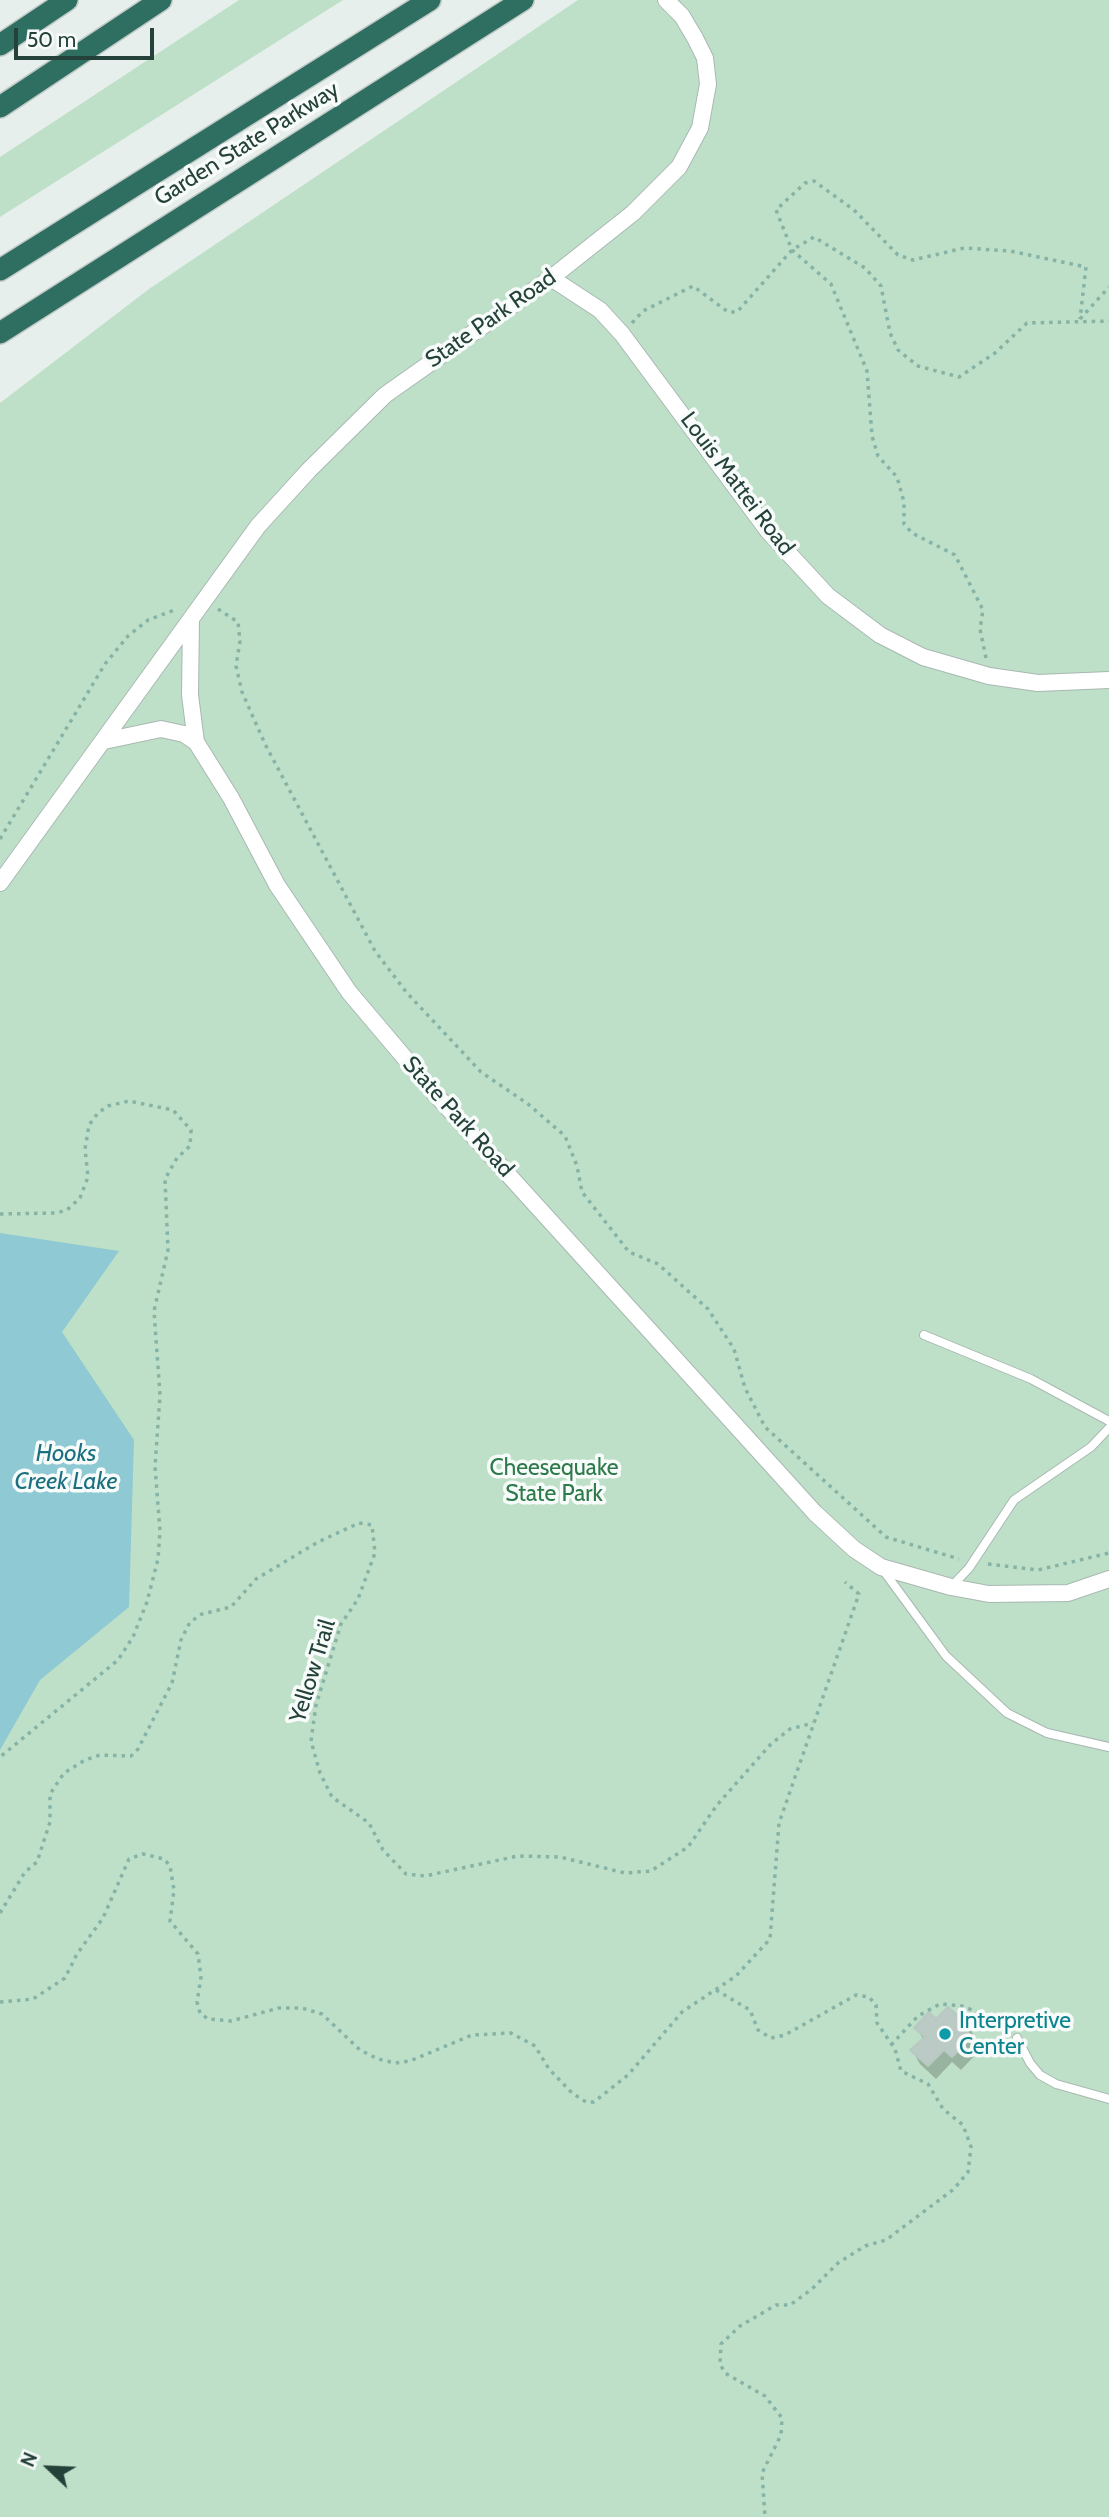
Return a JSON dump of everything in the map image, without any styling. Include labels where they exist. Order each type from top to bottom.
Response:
[{"type":"highway","points":[[0,45],[67,0]]},
{"type":"highway","points":[[0,107],[161,0]]},
{"type":"highway","name":"Garden State Parkway","points":[[0,270],[430,0]]},
{"type":"highway","name":"Garden State Parkway","points":[[0,333],[523,0]]},
{"type":"street","name":"State Park Road","points":[[0,883],[104,741],[187,614],[258,526],[385,395],[551,278],[633,213],[679,167],[695,140],[708,84],[705,58],[682,16],[666,0]]},
{"type":"street","name":"Louis Mattei Road","points":[[551,278],[600,310],[622,334],[768,531],[828,597],[880,635],[923,657],[989,676],[1038,683],[1109,680]]},
{"type":"street","name":"State Park Road","points":[[187,614],[190,695],[196,742],[231,797],[277,885],[349,992],[436,1095],[815,1513],[853,1549],[881,1567],[951,1587],[989,1594],[1068,1593],[1109,1579]]},
{"type":"street","points":[[104,741],[162,729],[184,734],[196,742]]},
{"type":"lane","points":[[924,1335],[1031,1379],[1109,1421]]},
{"type":"lane","points":[[951,1587],[972,1563],[1014,1500],[1091,1447],[1109,1428]]},
{"type":"lane","points":[[881,1567],[946,1656],[1007,1713],[1047,1733],[1109,1747]]},
{"type":"lane","points":[[1017,2038],[1030,2063],[1040,2075],[1056,2084],[1109,2099]]},
{"type":"path","points":[[989,676],[980,629],[983,610],[955,555],[912,533],[904,524],[904,502],[897,477],[878,456],[872,436],[867,371],[831,284],[792,250],[776,211],[805,183],[814,181],[854,210],[898,255],[913,260],[964,248],[1010,251],[1086,267],[1080,319]]},
{"type":"path","points":[[622,334],[643,311],[693,286],[728,313],[737,312],[792,250],[814,237],[865,268],[881,286],[890,333],[898,350],[918,366],[959,377],[995,353],[1027,323],[1109,320]]},
{"type":"path","points":[[1080,319],[1109,287]]},
{"type":"path","points":[[217,609],[238,622],[240,641],[236,666],[242,692],[265,744],[369,940],[407,993],[481,1072],[528,1104],[565,1136],[577,1166],[582,1192],[629,1252],[658,1264],[708,1309],[734,1349],[745,1388],[765,1427],[886,1537],[972,1563],[1038,1570],[1109,1553]]},
{"type":"path","points":[[0,839],[120,645],[148,620],[187,614]]},
{"type":"path","points":[[0,1214],[55,1213],[66,1210],[80,1198],[88,1177],[85,1149],[89,1125],[98,1113],[108,1106],[129,1101],[173,1110],[191,1130],[193,1139],[190,1146],[171,1166],[165,1179],[168,1250],[154,1311],[160,1395],[155,1467],[160,1531],[158,1559],[148,1602],[134,1637],[118,1660],[0,1757]]},
{"type":"path","name":"Yellow Trail","points":[[0,1913],[24,1872],[37,1862],[50,1822],[50,1794],[64,1773],[85,1760],[100,1755],[131,1756],[138,1749],[172,1683],[181,1640],[190,1622],[202,1614],[231,1606],[256,1579],[318,1542],[359,1523],[372,1525],[374,1553],[358,1599],[341,1624],[316,1705],[311,1741],[320,1773],[332,1797],[369,1823],[383,1850],[406,1874],[425,1876],[518,1856],[560,1857],[625,1873],[651,1871],[688,1847],[731,1788],[771,1744],[790,1729],[813,1723]]},
{"type":"path","points":[[0,2002],[33,1998],[65,1978],[77,1954],[103,1918],[129,1860],[143,1854],[164,1859],[170,1866],[174,1890],[170,1922],[198,1954],[201,1978],[197,2002],[200,2012],[219,2022],[279,2008],[302,2008],[322,2014],[360,2050],[394,2063],[410,2061],[472,2035],[511,2034],[535,2046],[549,2069],[572,2094],[586,2102],[594,2102],[628,2075],[682,2012],[736,1976],[770,1939],[779,1823],[859,1594],[845,1581]]},
{"type":"path","points":[[716,1990],[750,2010],[758,2030],[771,2038],[785,2035],[848,2000],[863,1996],[876,2005],[877,2023],[891,2045],[901,2071],[928,2084],[943,2109],[963,2125],[971,2147],[968,2172],[954,2189],[886,2240],[854,2252],[790,2305],[776,2305],[757,2314],[728,2335],[721,2344],[720,2364],[725,2373],[765,2396],[782,2418],[781,2435],[762,2473],[765,2517]]},
{"type":"path","points":[[891,2045],[918,2015],[940,2004],[962,2006],[992,2018],[1017,2038]]},
{"type":"green space","points":[[239,0],[343,0],[0,217],[0,157]]},
{"type":"green space","name":"Cheesequake State Park","points":[[578,0],[1109,0],[1109,2517],[0,2517],[0,403],[149,289]]},
{"type":"water","name":"Hooks Creek Lake","points":[[0,1233],[119,1251],[62,1332],[134,1440],[129,1607],[40,1680],[0,1750]]},
{"type":"building","name":"Interpretive Center","points":[[948,2007],[970,2026],[966,2031],[972,2037],[952,2057],[944,2050],[928,2066],[910,2050],[925,2037],[914,2028],[929,2012],[936,2019]]},
{"type":"place","name":"Interpretive Center","points":[[945,2034]]}]
